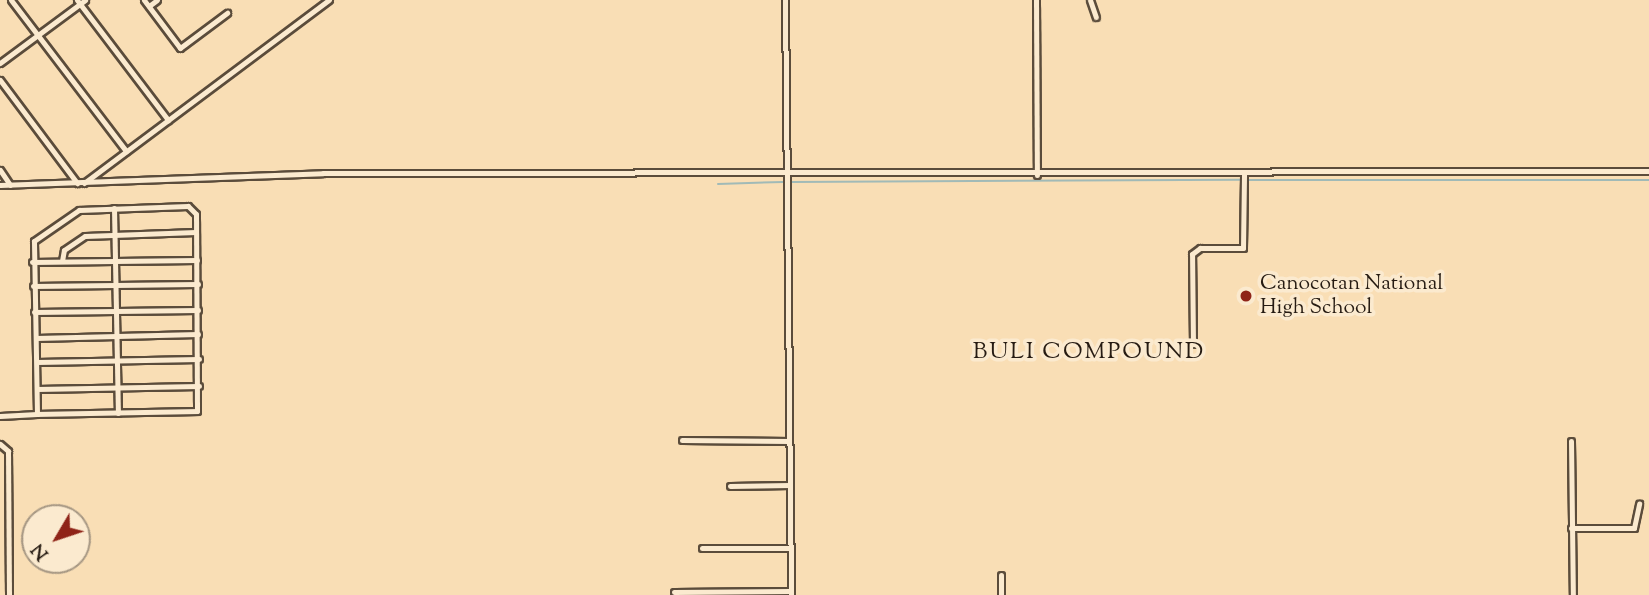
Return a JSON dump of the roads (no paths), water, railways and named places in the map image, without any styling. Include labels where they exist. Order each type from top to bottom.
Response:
[{"type":"street","points":[[11,0],[126,151]]},
{"type":"street","points":[[144,0],[180,48],[227,13]]},
{"type":"street","points":[[149,6],[158,0]]},
{"type":"street","points":[[80,183],[329,0]]},
{"type":"street","points":[[674,592],[791,593],[789,176],[785,0]]},
{"type":"street","points":[[1036,0],[1037,175]]},
{"type":"street","points":[[1090,0],[1096,17]]},
{"type":"street","points":[[0,63],[80,1],[168,120]]},
{"type":"street","points":[[0,80],[80,183]]},
{"type":"street","points":[[0,170],[10,185]]},
{"type":"street","points":[[0,185],[323,173],[789,176],[1649,171]]},
{"type":"street","points":[[1194,344],[1192,254],[1200,248],[1243,248],[1244,174]]},
{"type":"street","points":[[0,416],[196,412],[199,386],[198,284],[196,232],[191,206],[73,212],[34,241],[32,262],[37,414]]},
{"type":"street","points":[[114,208],[118,413]]},
{"type":"street","points":[[62,261],[63,251],[80,238],[196,232]]},
{"type":"street","points":[[32,262],[197,260]]},
{"type":"street","points":[[33,286],[198,284]]},
{"type":"street","points":[[34,312],[198,310]]},
{"type":"street","points":[[36,338],[198,334]]},
{"type":"street","points":[[37,362],[199,359]]},
{"type":"street","points":[[37,389],[199,386]]},
{"type":"street","points":[[682,440],[789,441]]},
{"type":"street","points":[[1571,441],[1573,595]]},
{"type":"street","points":[[0,444],[8,448],[9,502],[8,592],[0,589]]},
{"type":"street","points":[[0,475],[8,474]]},
{"type":"street","points":[[730,486],[790,485]]},
{"type":"street","points":[[0,502],[9,502]]},
{"type":"street","points":[[1571,528],[1634,528],[1639,504]]},
{"type":"street","points":[[0,528],[8,528]]},
{"type":"street","points":[[702,548],[790,548]]},
{"type":"street","points":[[1001,575],[1001,595]]},
{"type":"waterway","points":[[792,182],[1240,180]]},
{"type":"waterway","points":[[1247,180],[1649,180]]},
{"type":"waterway","points":[[718,184],[783,182]]},
{"type":"place","name":"Canocotan National High School","points":[[1246,296]]},
{"type":"district","name":"BULI COMPOUND","points":[[1089,353]]}]
